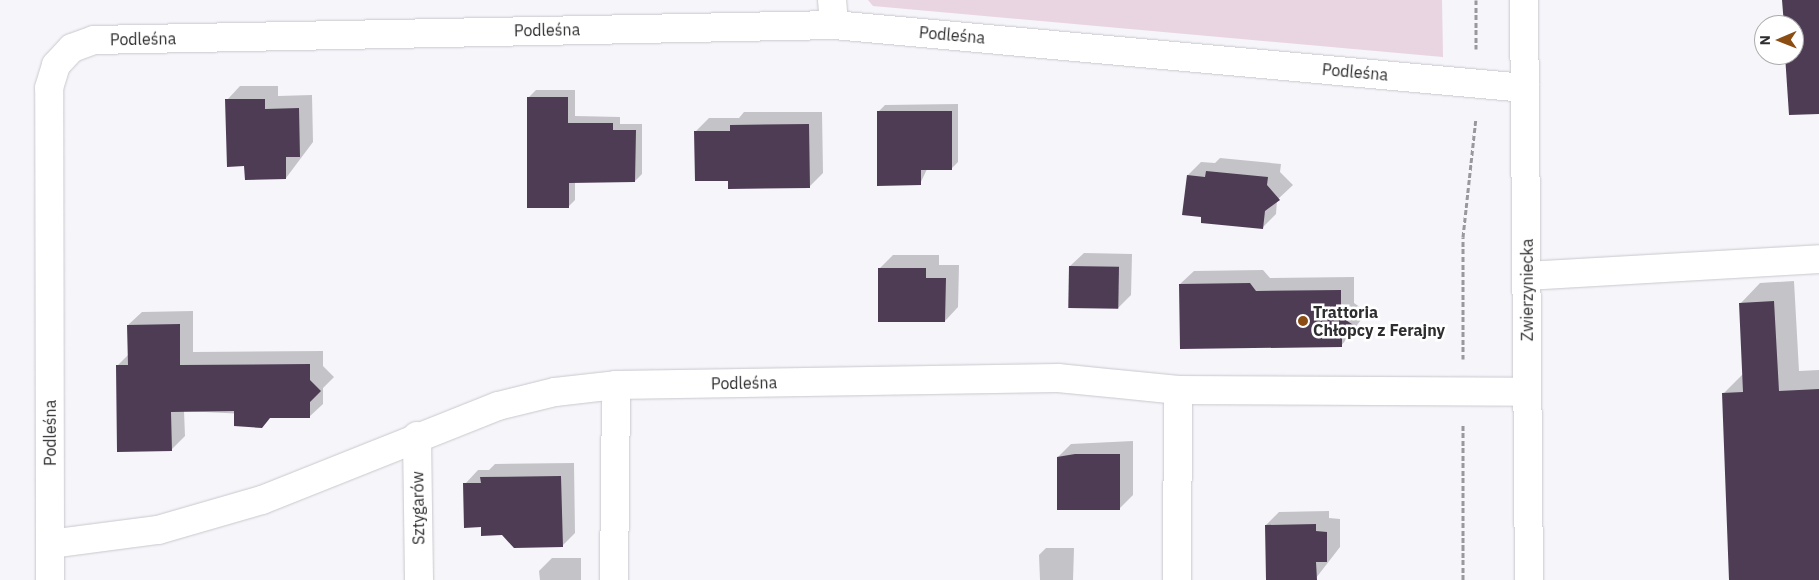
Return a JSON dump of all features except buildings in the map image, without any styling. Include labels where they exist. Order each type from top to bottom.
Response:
[{"type":"street","name":"Zwierzyniecka","points":[[1524,0],[1529,580]]},
{"type":"street","name":"Podleśna","points":[[50,580],[49,88],[56,65],[72,48],[94,40],[833,12],[1525,88]]},
{"type":"street","points":[[1527,276],[1819,259]]},
{"type":"street","name":"Podleśna","points":[[50,544],[158,530],[262,500],[417,436],[498,406],[616,385],[1058,378],[1178,390],[1527,392]]},
{"type":"street","points":[[614,580],[616,385]]},
{"type":"street","points":[[1177,580],[1178,390]]},
{"type":"street","name":"Sztygarów","points":[[417,436],[419,580]]},
{"type":"path","points":[[1476,0],[1476,56]]},
{"type":"path","points":[[1463,363],[1463,237],[1476,112]]},
{"type":"path","points":[[1463,580],[1464,416]]},
{"type":"shaded area","points":[[868,0],[1442,0],[1443,57],[873,6]]},
{"type":"place","name":"Trattoria Chłopcy z Ferajny","points":[[1303,321]]}]
